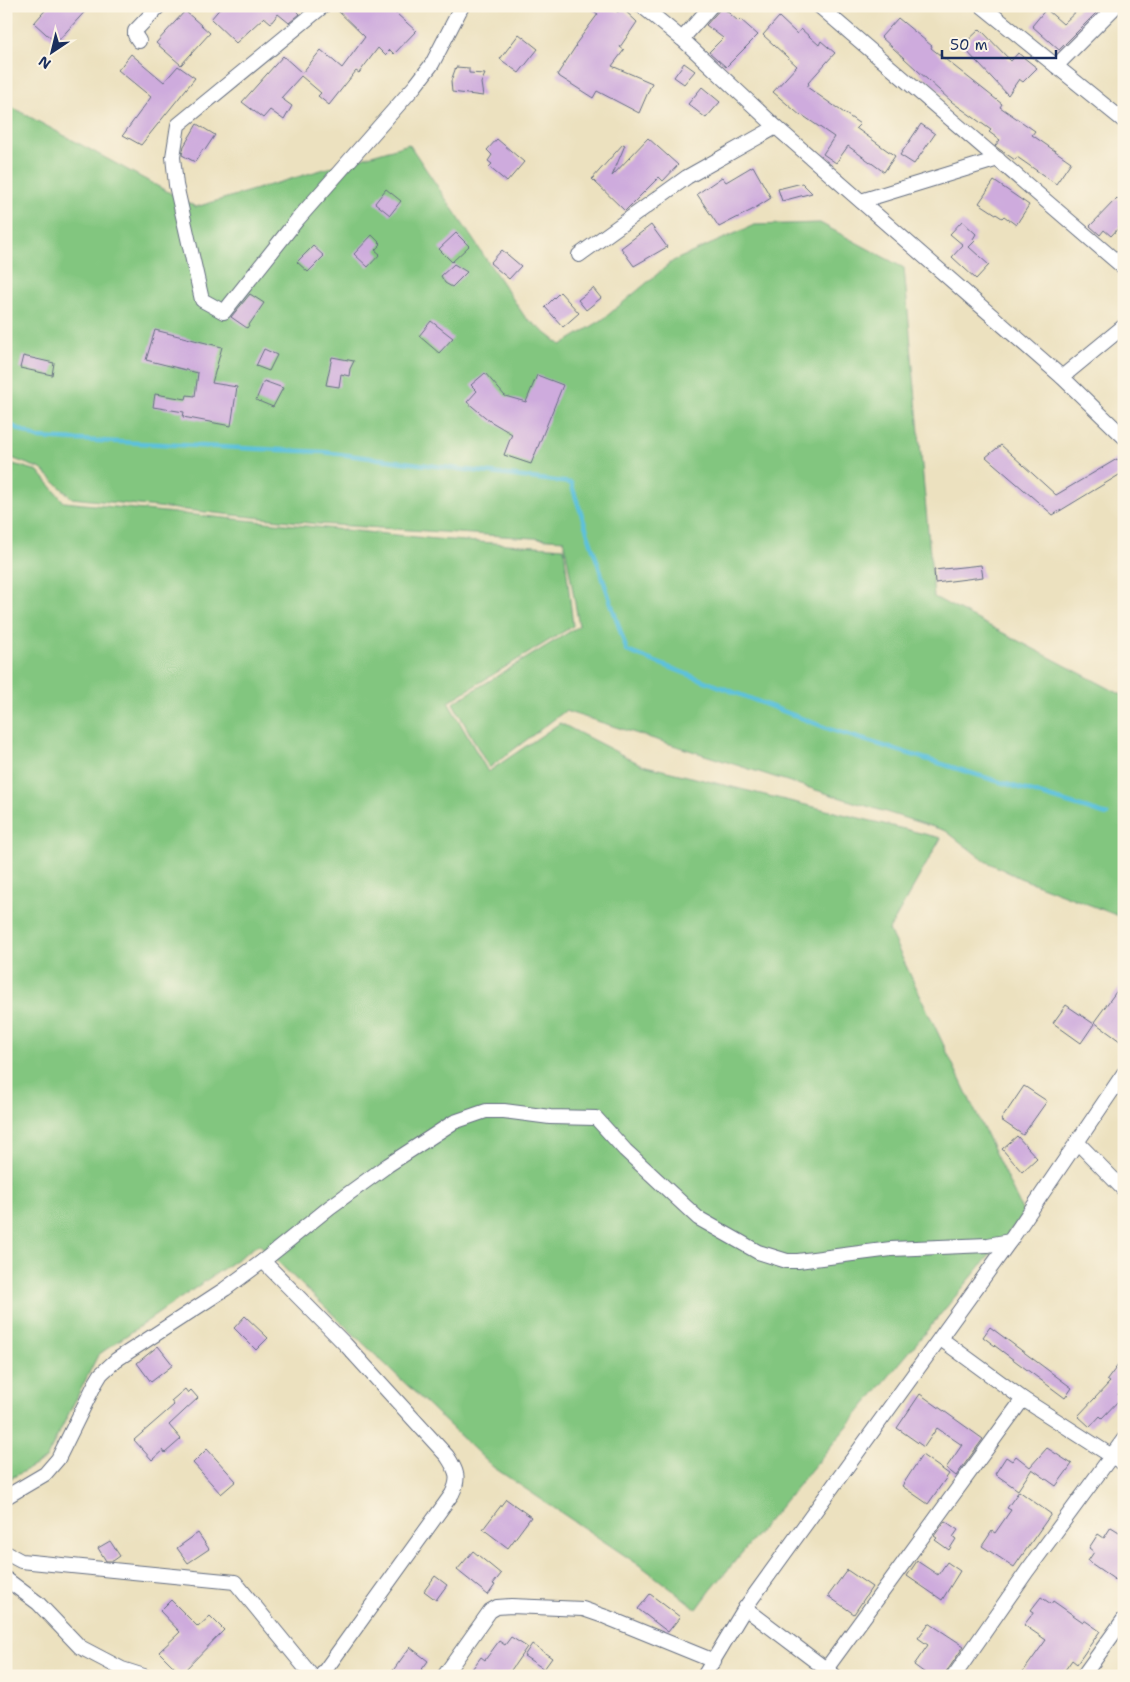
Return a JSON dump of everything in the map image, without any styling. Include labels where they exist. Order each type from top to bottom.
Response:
[{"type":"street","points":[[140,41],[135,35],[135,31],[159,6]]},
{"type":"street","points":[[323,6],[178,125],[173,157],[176,185],[202,300],[224,312],[297,220],[415,86],[432,64],[462,6]]},
{"type":"street","points":[[642,6],[682,39],[776,127],[1062,376],[1124,436]]},
{"type":"street","points":[[682,39],[711,6]]},
{"type":"street","points":[[819,6],[1124,268]]},
{"type":"street","points":[[982,6],[1124,121]]},
{"type":"street","points":[[1056,66],[1116,6]]},
{"type":"street","points":[[579,255],[688,177],[776,127]]},
{"type":"street","points":[[861,201],[998,159]]},
{"type":"street","points":[[1062,376],[1124,326]]},
{"type":"street","points":[[704,1676],[744,1608],[941,1339],[1078,1143],[1124,1073]]},
{"type":"street","points":[[6,1497],[45,1474],[58,1459],[95,1384],[106,1369],[116,1360],[225,1289],[264,1261],[330,1207],[388,1165],[454,1122],[486,1111],[550,1117],[596,1118],[625,1150],[698,1218],[758,1252],[774,1258],[787,1261],[805,1260],[891,1249],[988,1244],[1010,1241]]},
{"type":"street","points":[[1078,1143],[1124,1190]]},
{"type":"street","points":[[264,1261],[344,1344],[447,1456],[457,1478],[452,1494],[321,1676]]},
{"type":"street","points":[[941,1339],[1023,1399],[1124,1464]]},
{"type":"street","points":[[744,1608],[827,1674],[1023,1399]]},
{"type":"street","points":[[954,1676],[1027,1571],[1124,1439]]},
{"type":"street","points":[[6,1553],[21,1561],[235,1582],[312,1676]]},
{"type":"street","points":[[6,1579],[38,1603],[80,1648],[122,1669],[144,1676]]},
{"type":"street","points":[[444,1676],[490,1611],[497,1607],[511,1606],[583,1609],[606,1616],[714,1661]]},
{"type":"street","points":[[1083,1676],[1124,1619]]},
{"type":"green space","points":[[6,104],[196,207],[409,144],[525,317],[561,345],[602,320],[673,261],[754,225],[820,223],[904,268],[934,597],[1124,696],[1124,918],[1020,878],[985,861],[946,831],[565,711],[489,768],[453,703],[579,626],[564,540],[319,524],[72,498],[41,469],[6,456]]},
{"type":"green space","points":[[6,462],[38,471],[64,502],[436,539],[564,548],[573,626],[448,702],[488,772],[560,723],[642,765],[941,838],[889,930],[1024,1214],[697,1609],[645,1569],[493,1467],[259,1244],[98,1355],[46,1459],[6,1481]]},
{"type":"building","points":[[49,6],[90,6],[56,43],[34,23]]},
{"type":"building","points":[[222,6],[292,6],[300,14],[289,23],[278,14],[271,23],[264,17],[236,43],[211,19]]},
{"type":"building","points":[[333,6],[388,6],[416,31],[394,54],[390,50],[385,55],[378,48],[359,73],[356,71],[329,105],[318,96],[321,93],[301,76],[281,98],[292,106],[284,120],[270,110],[263,118],[242,102],[283,56],[302,73],[321,50],[342,68],[365,37]]},
{"type":"building","points":[[587,6],[610,6],[618,12],[621,7],[637,22],[620,47],[624,50],[612,66],[652,83],[639,113],[597,91],[593,98],[557,75],[575,45],[598,14]]},
{"type":"building","points":[[1082,6],[1097,6],[1100,9],[1059,50],[1032,26],[1046,9],[1063,24]]},
{"type":"building","points":[[722,7],[738,21],[740,19],[758,35],[726,67],[709,52],[723,38],[706,25]]},
{"type":"building","points":[[185,11],[210,33],[181,65],[156,43]]},
{"type":"building","points":[[779,17],[797,34],[801,29],[819,45],[821,41],[835,53],[808,83],[807,87],[860,124],[856,128],[895,156],[884,172],[848,146],[836,163],[823,154],[834,137],[801,116],[773,92],[797,66],[763,35]]},
{"type":"building","points":[[898,18],[932,46],[931,48],[1002,104],[1000,107],[1035,131],[1032,135],[1071,162],[1056,184],[1017,157],[1015,160],[995,146],[1000,140],[989,132],[991,130],[952,102],[881,37]]},
{"type":"building","points":[[980,29],[1011,61],[1018,53],[1037,68],[1023,82],[1019,79],[1008,95],[962,46]]},
{"type":"building","points":[[519,34],[538,49],[519,73],[500,59]]},
{"type":"building","points":[[131,54],[164,82],[178,66],[195,78],[141,145],[123,135],[151,97],[118,70]]},
{"type":"building","points":[[684,63],[695,71],[684,84],[674,77]]},
{"type":"building","points":[[456,67],[469,68],[469,73],[485,74],[481,83],[483,96],[452,92],[451,81]]},
{"type":"building","points":[[702,87],[720,102],[706,118],[688,104]]},
{"type":"building","points":[[197,124],[215,135],[195,162],[182,155],[184,146]]},
{"type":"building","points":[[921,124],[935,134],[914,164],[900,155]]},
{"type":"building","points":[[648,138],[678,165],[663,181],[659,177],[625,211],[592,179],[623,144],[625,145],[612,176]]},
{"type":"building","points":[[497,139],[524,162],[507,182],[489,167],[492,164],[488,161],[492,155],[487,150]]},
{"type":"building","points":[[753,166],[771,198],[719,227],[697,194],[722,177],[726,182]]},
{"type":"building","points":[[994,181],[1029,205],[1016,225],[1004,216],[1002,218],[979,203]]},
{"type":"building","points":[[802,183],[812,193],[782,201],[778,189]]},
{"type":"building","points":[[386,189],[401,201],[390,215],[375,203]]},
{"type":"building","points":[[1117,198],[1124,204],[1124,222],[1111,236],[1104,230],[1100,235],[1090,226]]},
{"type":"building","points":[[962,221],[976,234],[973,239],[975,241],[969,247],[989,265],[976,279],[952,257],[963,245],[950,234]]},
{"type":"building","points":[[651,225],[667,247],[634,266],[621,248]]},
{"type":"building","points":[[456,233],[469,246],[452,262],[439,249]]},
{"type":"building","points":[[372,235],[381,244],[375,250],[380,254],[368,267],[354,254]]},
{"type":"building","points":[[313,246],[324,256],[308,272],[297,262]]},
{"type":"building","points":[[502,250],[521,266],[509,279],[490,263]]},
{"type":"building","points":[[454,264],[467,272],[452,287],[445,283],[441,276]]},
{"type":"building","points":[[593,288],[601,298],[586,310],[578,300]]},
{"type":"building","points":[[560,292],[579,313],[563,327],[545,307]]},
{"type":"building","points":[[250,294],[264,303],[247,328],[231,317]]},
{"type":"building","points":[[431,321],[453,338],[439,353],[419,336]]},
{"type":"building","points":[[155,330],[222,347],[212,383],[237,387],[231,426],[183,417],[184,412],[153,407],[155,394],[186,399],[187,395],[195,396],[198,373],[146,360]]},
{"type":"building","points":[[264,349],[277,355],[269,371],[256,366]]},
{"type":"building","points":[[23,356],[54,363],[52,375],[20,368]]},
{"type":"building","points":[[332,357],[354,361],[349,376],[341,374],[339,387],[326,385]]},
{"type":"building","points":[[485,373],[505,396],[526,402],[537,375],[563,385],[531,464],[504,455],[512,434],[490,421],[467,402],[477,391],[471,385]]},
{"type":"building","points":[[264,381],[283,388],[273,407],[256,400]]},
{"type":"building","points":[[1001,445],[1056,495],[1117,459],[1124,464],[1124,472],[1053,515],[986,457]]},
{"type":"building","points":[[981,565],[983,577],[935,583],[934,570]]},
{"type":"building","points":[[1124,981],[1124,1044],[1094,1022]]},
{"type":"building","points":[[1066,1005],[1094,1024],[1081,1043],[1053,1023]]},
{"type":"building","points":[[1024,1086],[1047,1101],[1023,1135],[1001,1120]]},
{"type":"building","points":[[1017,1136],[1037,1158],[1022,1172],[1002,1149]]},
{"type":"building","points":[[245,1316],[268,1338],[256,1350],[234,1328]]},
{"type":"building","points":[[990,1327],[1072,1388],[1065,1398],[983,1337]]},
{"type":"building","points":[[158,1346],[173,1365],[151,1382],[137,1363]]},
{"type":"building","points":[[1124,1357],[1124,1392],[1121,1390],[1118,1395],[1121,1398],[1102,1418],[1100,1416],[1090,1427],[1078,1416],[1110,1382],[1107,1380]]},
{"type":"building","points":[[185,1389],[188,1393],[191,1390],[198,1398],[169,1425],[181,1439],[165,1453],[163,1450],[152,1460],[134,1440],[174,1405],[171,1401]]},
{"type":"building","points":[[920,1394],[983,1439],[956,1476],[946,1468],[962,1445],[937,1428],[924,1447],[897,1428]]},
{"type":"building","points":[[1047,1448],[1072,1464],[1056,1486],[1032,1469],[1018,1490],[995,1474],[1006,1457],[1012,1461],[1016,1456],[1030,1467]]},
{"type":"building","points":[[207,1449],[236,1481],[221,1494],[193,1463]]},
{"type":"building","points":[[922,1455],[949,1474],[928,1504],[902,1486]]},
{"type":"building","points":[[1019,1491],[1051,1514],[1014,1567],[982,1546],[992,1531],[995,1533],[1011,1510],[1007,1508]]},
{"type":"building","points":[[506,1499],[531,1517],[508,1548],[483,1529]]},
{"type":"building","points":[[945,1521],[958,1530],[953,1537],[956,1539],[949,1550],[935,1540],[937,1538],[934,1536]]},
{"type":"building","points":[[1111,1527],[1124,1535],[1124,1586],[1088,1561],[1094,1552],[1089,1548],[1098,1534],[1104,1538]]},
{"type":"building","points":[[198,1533],[209,1549],[188,1563],[177,1548]]},
{"type":"building","points":[[110,1541],[120,1556],[113,1561],[106,1561],[98,1548]]},
{"type":"building","points":[[473,1551],[501,1574],[493,1584],[495,1585],[488,1595],[457,1570]]},
{"type":"building","points":[[917,1561],[938,1575],[947,1562],[960,1571],[942,1600],[907,1576]]},
{"type":"building","points":[[847,1570],[872,1587],[854,1614],[828,1596]]},
{"type":"building","points":[[435,1576],[447,1585],[436,1600],[424,1591]]},
{"type":"building","points":[[650,1594],[680,1617],[668,1632],[638,1609]]},
{"type":"building","points":[[1041,1597],[1051,1604],[1053,1601],[1083,1622],[1084,1620],[1100,1631],[1077,1664],[1072,1660],[1061,1676],[1020,1676],[1046,1640],[1024,1625],[1034,1612],[1031,1610]]},
{"type":"building","points":[[171,1600],[198,1627],[210,1616],[224,1630],[181,1674],[159,1652],[180,1632],[160,1611]]},
{"type":"building","points":[[929,1623],[964,1646],[945,1676],[929,1676],[914,1665],[928,1645],[918,1638]]},
{"type":"building","points":[[511,1637],[527,1647],[507,1676],[467,1676],[481,1657],[485,1660],[499,1641],[505,1645]]},
{"type":"building","points":[[532,1644],[552,1658],[544,1669],[524,1656]]},
{"type":"building","points":[[410,1647],[428,1661],[417,1676],[389,1676]]},
{"type":"waterway","points":[[6,423],[38,438],[323,452],[571,483],[627,651],[832,730],[1107,815]]}]
